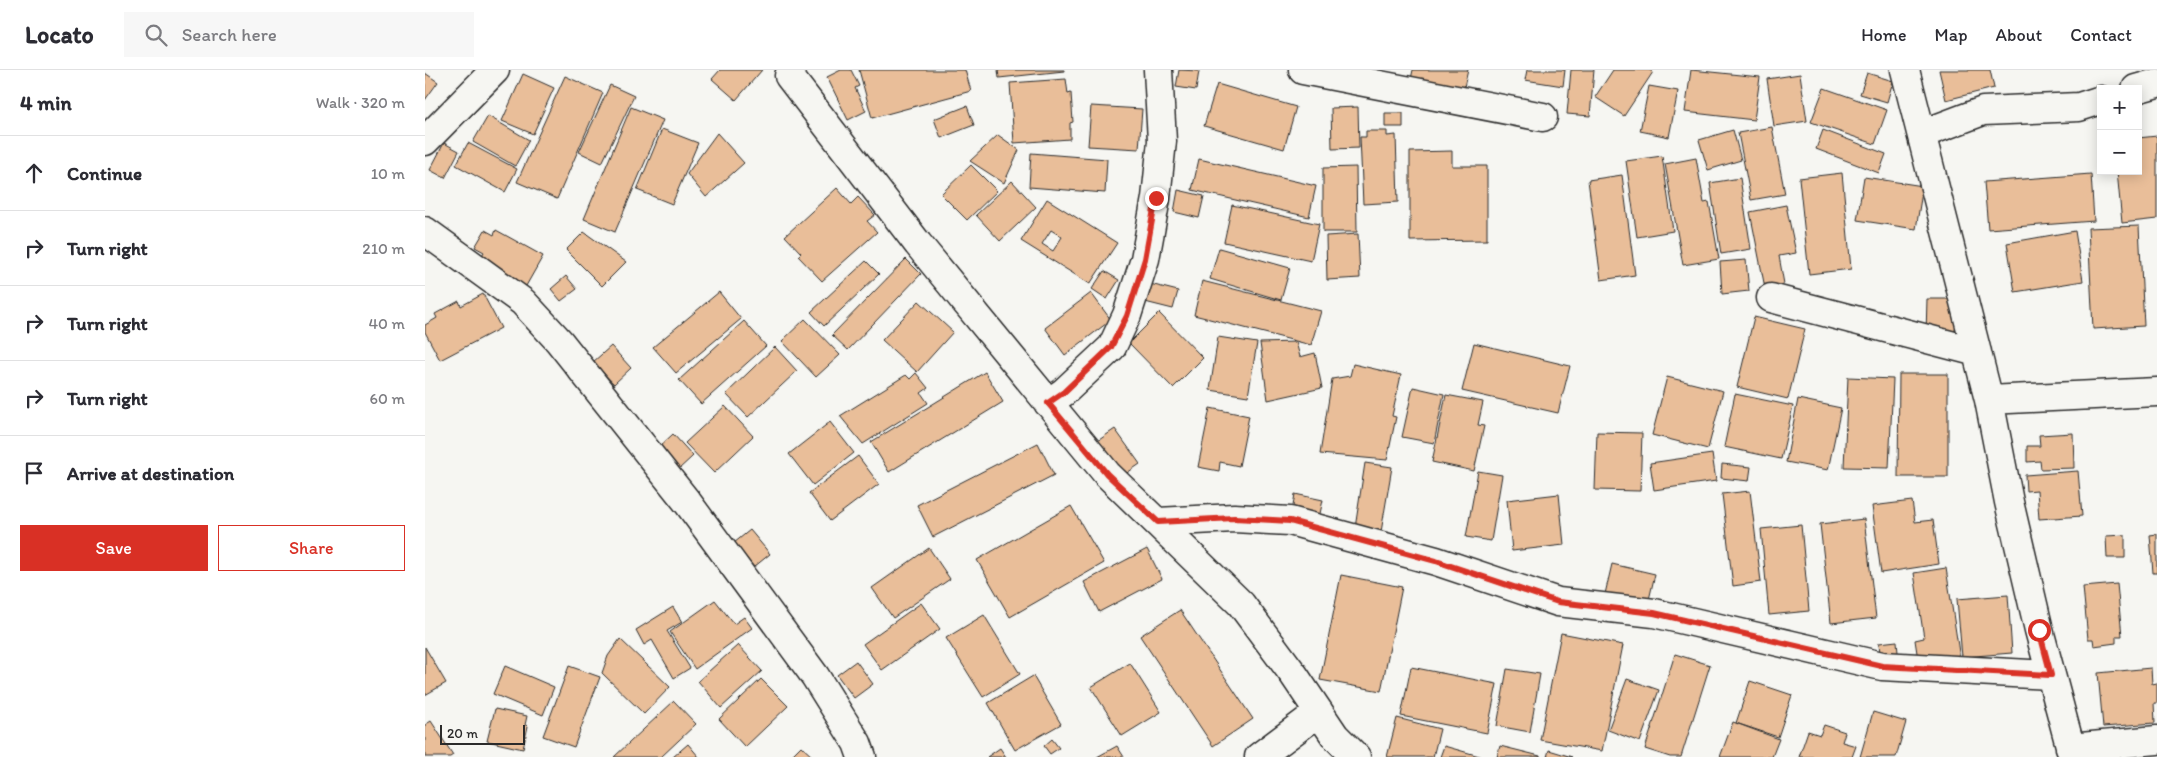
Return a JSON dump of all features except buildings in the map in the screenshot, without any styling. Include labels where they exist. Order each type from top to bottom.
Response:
[{"type":"street","points":[[425,141],[495,70]]},
{"type":"street","points":[[1048,403],[1064,392],[1111,347],[1127,316],[1145,259],[1156,198],[1161,141],[1158,70]]},
{"type":"street","points":[[1303,70],[1543,118]]},
{"type":"street","points":[[1905,70],[1989,400],[2009,502],[2071,753],[2157,740]]},
{"type":"street","points":[[789,76],[918,244],[1107,474],[1241,604],[1294,675],[1335,736],[1356,757]]},
{"type":"street","points":[[2142,87],[2157,82]]},
{"type":"street","points":[[1922,134],[1983,111],[2079,106],[2097,101]]},
{"type":"street","points":[[425,231],[523,302],[559,341],[688,503],[810,668],[857,743],[862,757]]},
{"type":"street","points":[[1771,298],[1977,352]]},
{"type":"street","points":[[1989,400],[2157,392]]},
{"type":"street","points":[[1158,522],[1234,518],[1290,521],[1436,561],[1558,602],[1654,613],[1882,666],[2051,675]]},
{"type":"street","points":[[1259,757],[1319,712]]},
{"type":"route","points":[[1156,198],[1145,259],[1127,316],[1111,347],[1064,392],[1048,403],[1107,474],[1158,522],[1234,518],[1290,521],[1436,561],[1558,602],[1654,613],[1882,666],[2051,675],[2039,630]]}]
